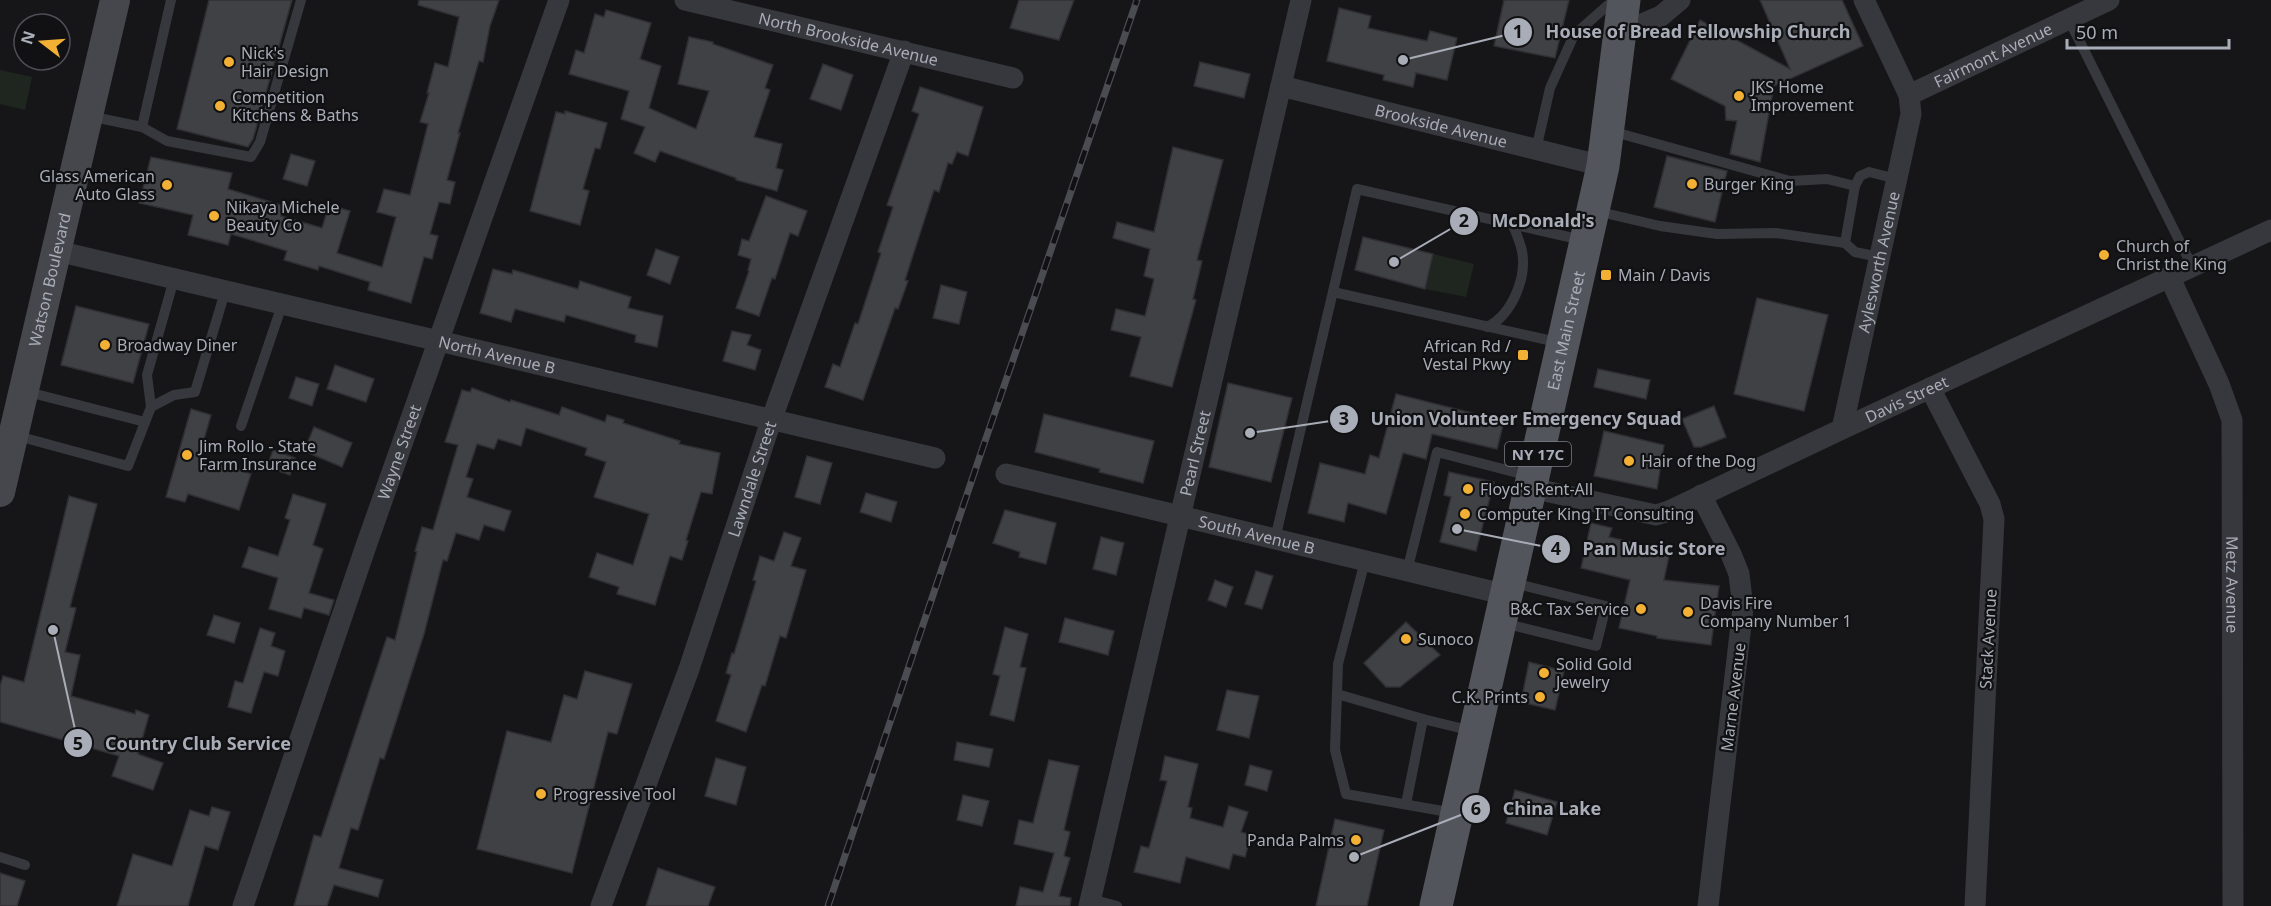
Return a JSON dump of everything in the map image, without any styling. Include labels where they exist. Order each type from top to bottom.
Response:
[{"type":"main road","name":"East Main Street","points":[[1436,906],[1603,166],[1624,0]]},
{"type":"street","name":"Watson Boulevard","points":[[1,482],[116,0]]},
{"type":"street","name":"Wayne Street","points":[[243,906],[364,552],[559,0]]},
{"type":"street","name":"North Brookside Avenue","points":[[685,0],[1013,78]]},
{"type":"street","name":"Pearl Street","points":[[1090,902],[1179,516],[1229,316],[1301,0]]},
{"type":"street","points":[[1621,33],[1661,16],[1680,0]]},
{"type":"street","points":[[1864,0],[1909,95]]},
{"type":"street","name":"Fairmont Avenue","points":[[1909,95],[2109,0]]},
{"type":"street","name":"Lawndale Street","points":[[601,906],[689,669],[771,421],[904,51]]},
{"type":"street","name":"Brookside Avenue","points":[[1281,86],[1603,166]]},
{"type":"street","name":"Aylesworth Avenue","points":[[1842,429],[1911,114],[1909,95]]},
{"type":"street","name":"Davis Street","points":[[1532,482],[1656,515],[2271,230]]},
{"type":"street","name":"North Avenue B","points":[[57,251],[934,459]]},
{"type":"street","name":"Metz Avenue","points":[[2169,276],[2219,384],[2232,420],[2233,906]]},
{"type":"street","name":"Stack Avenue","points":[[1930,388],[1990,504],[1994,519],[1975,906]]},
{"type":"street","name":"South Avenue B","points":[[1006,474],[1407,571],[1506,600]]},
{"type":"street","name":"Marne Avenue","points":[[1701,495],[1739,574],[1743,608],[1708,906]]},
{"type":"lane","points":[[142,127],[171,0]]},
{"type":"lane","points":[[88,116],[142,127],[167,141],[251,157],[260,142],[301,0]]},
{"type":"lane","points":[[1536,150],[1550,88],[1574,35],[1600,11],[1619,0]]},
{"type":"lane","points":[[2068,18],[2192,266]]},
{"type":"lane","points":[[1608,130],[1790,181],[1827,179],[1855,186]]},
{"type":"lane","points":[[1845,243],[1855,186],[1860,176],[1869,172],[1897,179]]},
{"type":"lane","points":[[1275,539],[1357,189],[1513,225],[1660,226],[1717,234],[1776,234],[1845,243],[1855,252],[1879,257]]},
{"type":"lane","points":[[1487,327],[1497,322],[1506,312],[1520,282],[1523,265],[1522,252],[1513,225]]},
{"type":"lane","points":[[14,434],[128,466],[151,407],[147,375],[174,279]]},
{"type":"lane","points":[[151,407],[174,395],[195,392],[225,292]]},
{"type":"lane","points":[[1333,292],[1563,343]]},
{"type":"lane","points":[[241,426],[282,305]]},
{"type":"lane","points":[[24,391],[145,422]]},
{"type":"lane","points":[[1407,571],[1437,452],[1532,482]]},
{"type":"lane","points":[[1365,561],[1338,664],[1335,750],[1346,794],[1457,813]]},
{"type":"lane","points":[[1506,600],[1606,606],[1596,646],[1506,600]]},
{"type":"lane","points":[[1337,694],[1476,733]]},
{"type":"lane","points":[[1406,804],[1423,719]]},
{"type":"lane","points":[[0,857],[26,865]]},
{"type":"lane","points":[[1090,902],[1117,906]]},
{"type":"shaded area","points":[[0,70],[32,77],[25,110],[0,104]]},
{"type":"shaded area","points":[[1433,254],[1474,264],[1466,297],[1425,289]]},
{"type":"building","points":[[209,0],[292,0],[253,139],[248,147],[177,129]]},
{"type":"building","points":[[419,0],[499,0],[490,26],[483,62],[479,61],[458,133],[460,133],[447,180],[455,182],[450,204],[439,202],[430,234],[438,236],[432,259],[424,257],[411,303],[368,290],[370,282],[319,266],[318,270],[284,260],[287,251],[231,234],[228,245],[188,235],[193,215],[139,203],[151,157],[232,173],[228,189],[284,206],[281,216],[322,228],[329,205],[350,211],[337,253],[382,267],[396,217],[377,212],[384,189],[410,195],[428,124],[420,122],[435,63],[448,67],[459,17],[418,5]]},
{"type":"building","points":[[1019,0],[1074,0],[1059,40],[1010,28]]},
{"type":"building","points":[[1504,0],[1569,0],[1555,58],[1494,46]]},
{"type":"building","points":[[1760,0],[1842,0],[1863,46],[1774,86],[1760,162],[1730,154],[1737,121],[1726,120],[1725,106],[1671,79],[1700,20],[1790,69]]},
{"type":"building","points":[[1339,8],[1371,16],[1368,28],[1427,41],[1430,31],[1457,38],[1447,80],[1416,73],[1413,87],[1383,80],[1384,75],[1327,61]]},
{"type":"building","points":[[606,10],[651,23],[640,59],[661,66],[649,108],[696,129],[709,91],[678,84],[689,37],[713,42],[713,44],[773,65],[765,88],[770,90],[754,137],[782,144],[776,168],[783,170],[777,191],[736,180],[736,178],[660,151],[655,162],[634,153],[645,127],[621,119],[629,91],[569,74],[576,50],[584,53],[595,14],[604,17]]},
{"type":"building","points":[[1200,62],[1250,74],[1244,98],[1194,86]]},
{"type":"building","points":[[823,64],[853,75],[841,110],[810,99]]},
{"type":"building","points":[[920,87],[983,107],[968,156],[957,152],[952,164],[948,163],[939,192],[934,190],[905,280],[908,281],[898,309],[895,308],[863,400],[825,387],[833,364],[840,367],[855,323],[858,324],[881,253],[878,252],[893,207],[887,205],[919,114],[912,111]]},
{"type":"building","points":[[565,111],[607,123],[600,149],[595,148],[583,189],[589,191],[580,225],[530,211],[556,112],[565,114]]},
{"type":"building","points":[[1173,147],[1223,160],[1197,260],[1202,261],[1193,299],[1196,300],[1172,387],[1130,376],[1141,337],[1111,330],[1116,309],[1145,316],[1154,279],[1144,276],[1150,249],[1113,238],[1117,222],[1154,232]]},
{"type":"building","points":[[291,154],[315,161],[307,186],[283,179]]},
{"type":"building","name":"Burger King","points":[[1667,156],[1727,171],[1715,222],[1654,207]]},
{"type":"building","points":[[766,196],[807,211],[798,236],[790,233],[775,279],[772,278],[759,316],[736,308],[751,259],[738,255],[742,239],[749,241]]},
{"type":"building","points":[[1363,237],[1433,254],[1425,289],[1355,270]]},
{"type":"building","points":[[656,249],[679,257],[670,284],[647,275]]},
{"type":"building","points":[[493,269],[512,274],[513,270],[578,289],[580,281],[631,297],[628,308],[663,316],[657,347],[635,342],[636,335],[566,315],[564,322],[515,309],[511,322],[480,313]]},
{"type":"building","points":[[941,285],[967,292],[959,324],[933,318]]},
{"type":"building","points":[[1757,298],[1828,315],[1804,411],[1734,394]]},
{"type":"building","name":"Broadway Diner","points":[[76,306],[149,324],[133,383],[61,365]]},
{"type":"building","points":[[732,331],[751,335],[747,345],[761,350],[755,370],[723,361]]},
{"type":"building","points":[[335,365],[374,379],[366,402],[327,389]]},
{"type":"building","points":[[1598,369],[1650,380],[1646,399],[1594,387]]},
{"type":"building","points":[[296,377],[319,384],[312,406],[289,398]]},
{"type":"building","points":[[1228,383],[1292,398],[1271,482],[1209,467]]},
{"type":"building","points":[[472,388],[510,402],[511,400],[559,415],[562,407],[605,422],[607,415],[624,420],[623,423],[680,441],[679,444],[720,453],[712,494],[701,492],[682,560],[670,556],[655,605],[617,594],[619,587],[589,577],[597,553],[633,565],[649,514],[594,497],[606,462],[585,455],[587,448],[526,428],[521,446],[498,439],[494,449],[477,444],[466,477],[473,479],[467,497],[511,511],[504,531],[484,525],[479,540],[456,533],[447,561],[443,560],[424,634],[384,759],[380,758],[358,830],[351,828],[339,868],[383,880],[378,897],[334,885],[327,906],[294,906],[314,835],[321,837],[387,637],[395,640],[422,527],[433,530],[458,445],[445,442],[462,390],[470,392]]},
{"type":"building","points":[[1396,394],[1504,421],[1497,449],[1432,434],[1426,459],[1403,453],[1386,514],[1348,503],[1344,522],[1308,513],[1320,463],[1365,474],[1370,455],[1379,458]]},
{"type":"building","points":[[1714,406],[1726,437],[1701,447],[1694,447],[1682,419]]},
{"type":"building","points":[[191,409],[211,415],[199,457],[251,474],[239,510],[188,494],[185,502],[166,497]]},
{"type":"building","points":[[1044,414],[1154,441],[1143,483],[1035,452]]},
{"type":"building","points":[[314,427],[352,443],[342,467],[304,451]]},
{"type":"building","name":"Hair of the Dog","points":[[1604,431],[1664,445],[1657,489],[1594,476]]},
{"type":"building","points":[[273,450],[295,458],[290,475],[267,467]]},
{"type":"building","points":[[807,456],[832,463],[820,504],[795,497]]},
{"type":"building","points":[[1449,472],[1494,482],[1476,551],[1440,542],[1451,497],[1444,495]]},
{"type":"building","points":[[866,493],[897,502],[891,522],[860,512]]},
{"type":"building","points":[[293,494],[326,504],[313,545],[323,549],[309,593],[334,600],[329,615],[304,608],[301,618],[269,609],[278,578],[242,567],[249,547],[278,556],[290,520],[285,518]]},
{"type":"building","points":[[69,496],[97,504],[70,607],[76,608],[65,652],[80,655],[71,696],[135,714],[136,710],[149,715],[138,754],[163,763],[153,790],[112,776],[119,756],[0,722],[0,686],[3,676],[24,682]]},
{"type":"building","points":[[1005,510],[1056,523],[1046,564],[1019,557],[1020,552],[993,543]]},
{"type":"building","points":[[1591,523],[1612,528],[1609,537],[1670,551],[1664,580],[1719,586],[1711,645],[1657,638],[1657,636],[1619,628],[1630,580],[1581,568]]},
{"type":"building","points":[[784,532],[801,538],[791,566],[806,570],[786,638],[780,636],[765,686],[762,685],[746,732],[716,721],[731,675],[726,673],[756,581],[753,580],[760,556],[774,561]]},
{"type":"building","points":[[1101,537],[1124,543],[1116,575],[1093,569]]},
{"type":"building","points":[[1256,571],[1273,576],[1262,609],[1245,604]]},
{"type":"building","points":[[1215,580],[1233,587],[1226,607],[1208,600]]},
{"type":"building","points":[[214,615],[240,623],[234,643],[207,635]]},
{"type":"building","points":[[1065,618],[1114,631],[1108,655],[1059,642]]},
{"type":"building","name":"Sunoco","points":[[1406,622],[1440,655],[1400,687],[1386,687],[1364,663]]},
{"type":"building","points":[[1005,627],[1028,634],[1020,667],[1026,668],[1014,721],[990,715],[1000,676],[993,674]]},
{"type":"building","points":[[260,628],[275,633],[271,646],[285,651],[278,676],[264,672],[251,713],[228,707],[235,681],[243,683]]},
{"type":"building","points":[[1529,662],[1564,671],[1555,710],[1521,702]]},
{"type":"building","name":"Progressive Tool","points":[[585,671],[632,684],[617,734],[608,732],[572,873],[477,849],[507,731],[551,742],[564,695],[577,699]]},
{"type":"building","points":[[1227,690],[1259,696],[1249,738],[1217,730]]},
{"type":"building","points":[[957,742],[993,749],[989,767],[954,760]]},
{"type":"building","points":[[1165,756],[1198,764],[1188,807],[1192,808],[1190,818],[1223,827],[1229,806],[1248,812],[1241,832],[1251,835],[1245,857],[1233,854],[1229,869],[1186,857],[1180,883],[1134,872],[1141,846],[1149,848],[1167,781],[1160,780]]},
{"type":"building","points":[[716,758],[746,767],[736,805],[705,796]]},
{"type":"building","points":[[1049,760],[1079,766],[1064,830],[1070,832],[1064,856],[1070,858],[1059,896],[1071,898],[1070,906],[1016,906],[1020,887],[1043,892],[1054,853],[1014,844],[1019,820],[1033,823]]},
{"type":"building","points":[[1250,765],[1272,771],[1267,791],[1245,785]]},
{"type":"building","points":[[1515,790],[1557,802],[1547,835],[1506,823]]},
{"type":"building","points":[[963,795],[989,801],[982,826],[957,820]]},
{"type":"building","points":[[212,807],[230,812],[218,850],[205,846],[188,906],[117,906],[133,854],[172,866],[190,810],[209,816]]},
{"type":"building","points":[[1335,819],[1384,830],[1367,906],[1316,906]]},
{"type":"building","points":[[658,868],[715,887],[708,906],[646,906]]},
{"type":"building","points":[[0,873],[25,881],[17,906],[0,906]]},
{"type":"railway","points":[[828,906],[1137,0]]},
{"type":"place","name":"House of Bread Fellowship Church","points":[[1403,60]]},
{"type":"place","name":"Nick's Hair Design","points":[[229,62]]},
{"type":"place","name":"JKS Home Improvement","points":[[1739,96]]},
{"type":"place","name":"Competition Kitchens & Baths","points":[[220,106]]},
{"type":"place","name":"Burger King","points":[[1692,184]]},
{"type":"place","name":"Glass American Auto Glass","points":[[167,185]]},
{"type":"place","name":"Nikaya Michele Beauty Co","points":[[214,216]]},
{"type":"place","name":"Church of Christ the King","points":[[2104,255]]},
{"type":"place","name":"McDonald's","points":[[1394,262]]},
{"type":"place","name":"Main / Davis","points":[[1606,275]]},
{"type":"place","name":"Broadway Diner","points":[[105,345]]},
{"type":"place","name":"African Rd / Vestal Pkwy","points":[[1523,355]]},
{"type":"place","name":"Union Volunteer Emergency Squad","points":[[1250,433]]},
{"type":"place","name":"Jim Rollo - State Farm Insurance","points":[[187,455]]},
{"type":"place","name":"Hair of the Dog","points":[[1629,461]]},
{"type":"place","name":"Floyd's Rent-All","points":[[1468,489]]},
{"type":"place","name":"Computer King IT Consulting","points":[[1465,514]]},
{"type":"place","name":"Pan Music Store","points":[[1457,529]]},
{"type":"place","name":"B&C Tax Service","points":[[1641,609]]},
{"type":"place","name":"Davis Fire Company Number 1","points":[[1688,612]]},
{"type":"place","name":"Country Club Service","points":[[53,630]]},
{"type":"place","name":"Sunoco","points":[[1406,639]]},
{"type":"place","name":"Solid Gold Jewelry","points":[[1544,673]]},
{"type":"place","name":"C.K. Prints","points":[[1540,697]]},
{"type":"place","name":"Progressive Tool","points":[[541,794]]},
{"type":"place","name":"Panda Palms","points":[[1356,840]]},
{"type":"place","name":"China Lake","points":[[1354,857]]}]
